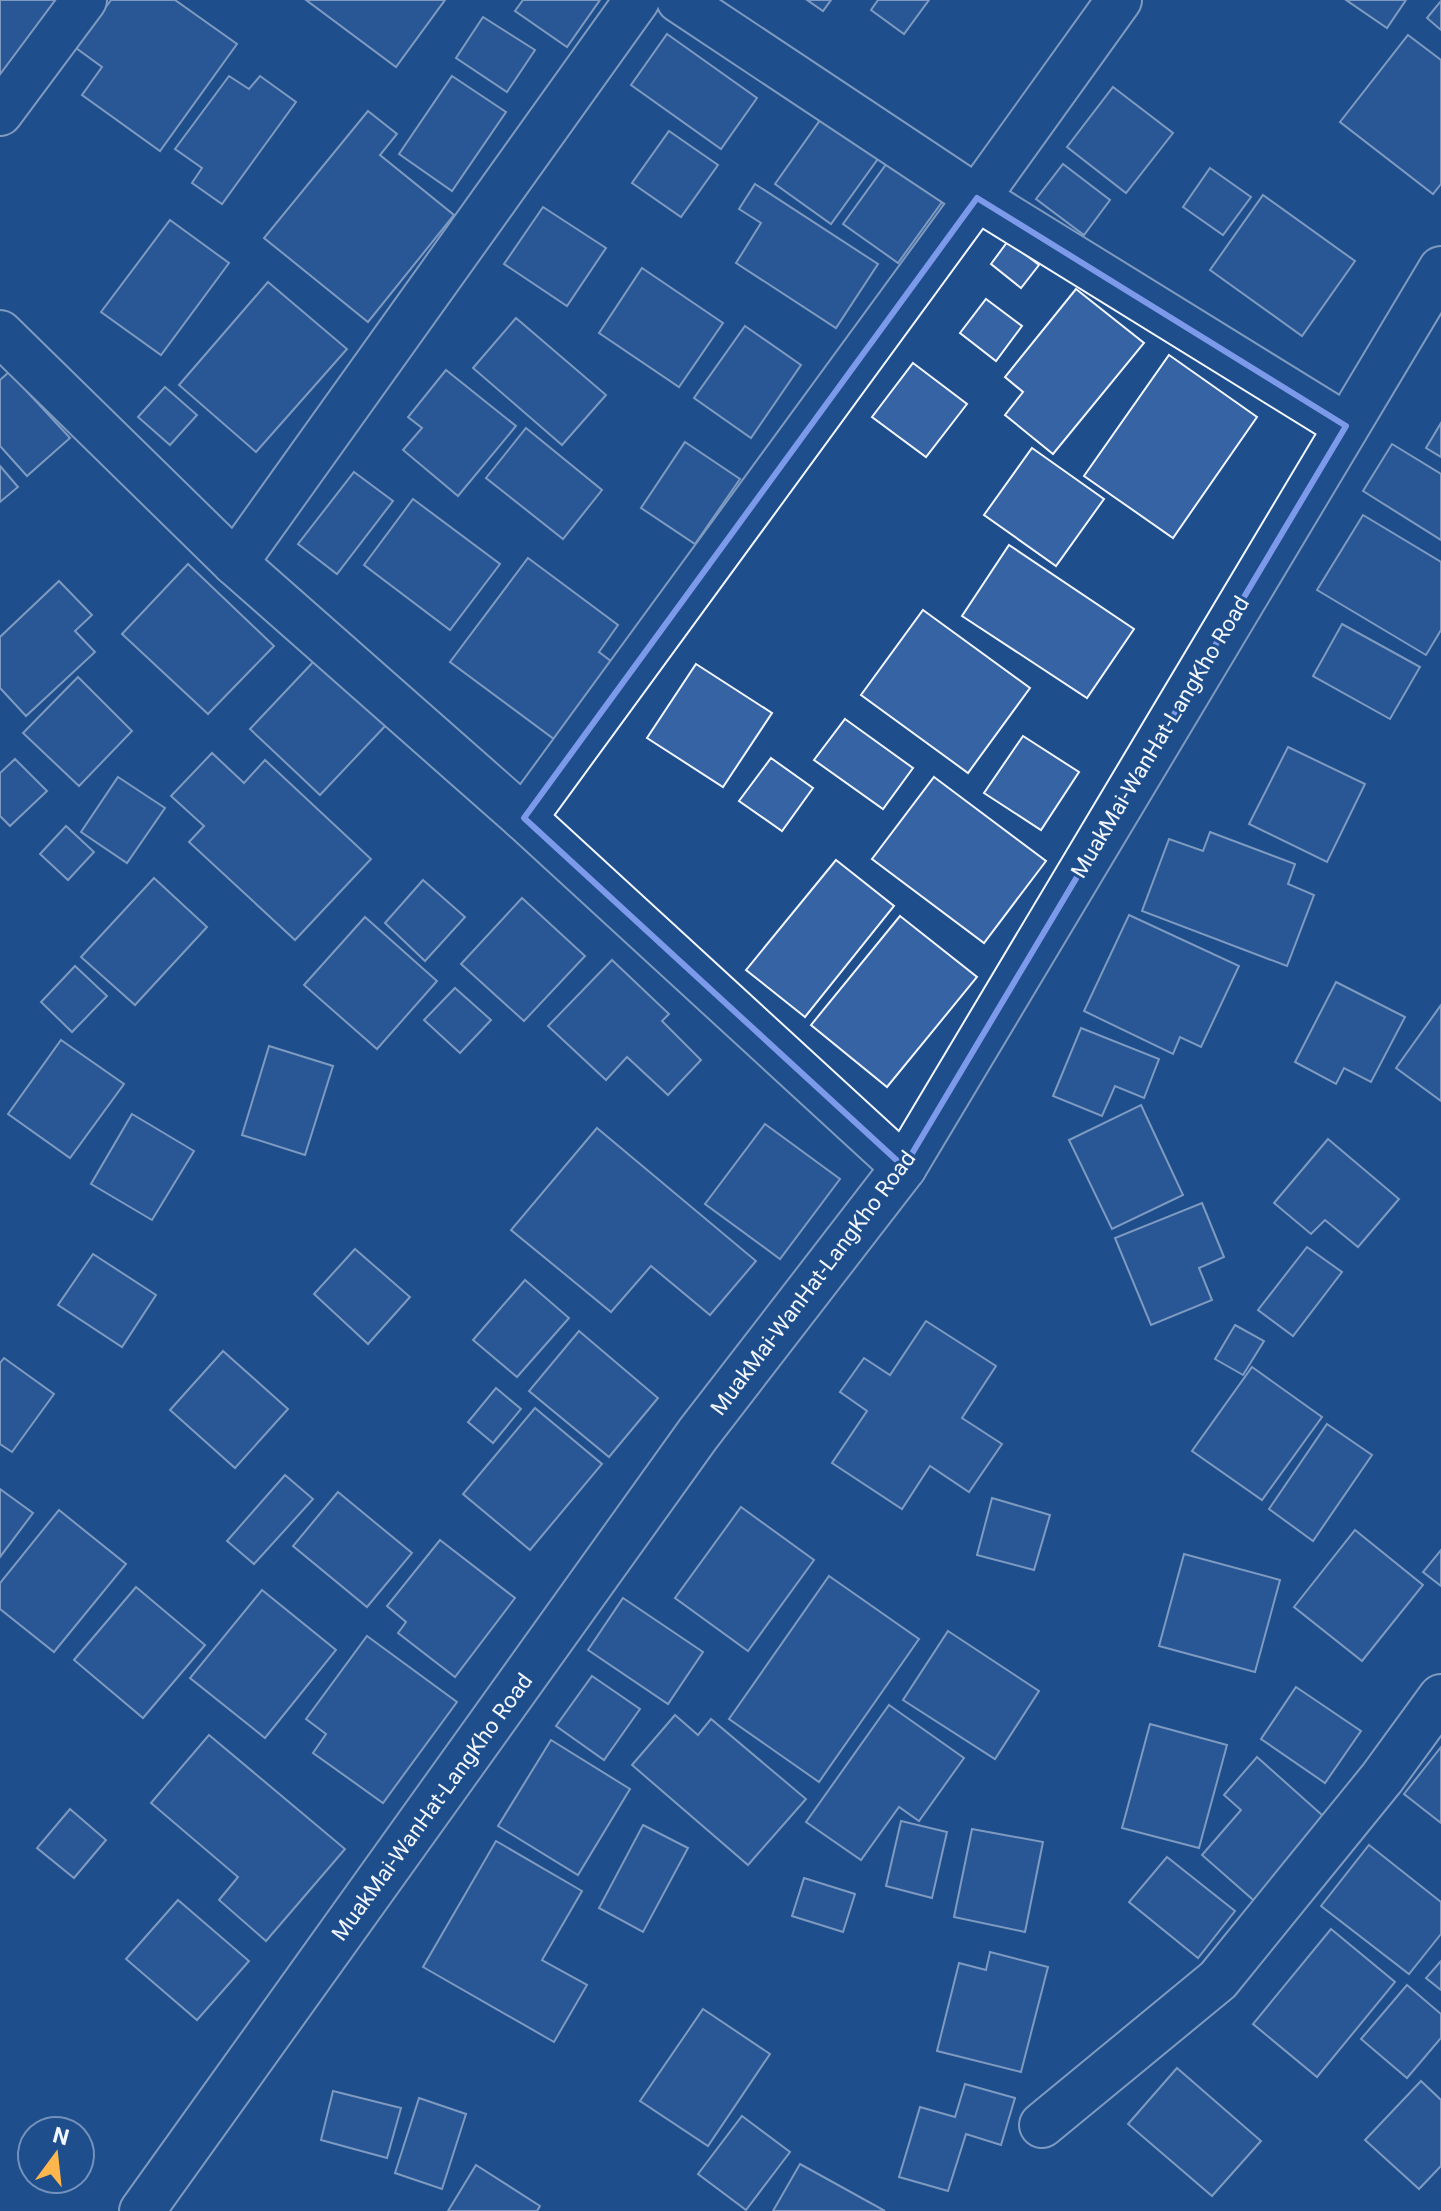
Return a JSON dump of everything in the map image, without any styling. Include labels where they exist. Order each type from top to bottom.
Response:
[{"type":"street","points":[[0,113],[84,0]]},
{"type":"street","points":[[235,563],[637,0]]},
{"type":"street","points":[[679,0],[977,198],[1346,426]]},
{"type":"street","points":[[524,818],[1119,0]]},
{"type":"street","name":"MuakMai-WanHat-LangKho Road","points":[[142,2211],[698,1434],[904,1167],[1346,426],[1438,281]]},
{"type":"street","points":[[0,333],[235,563],[524,818],[904,1167]]},
{"type":"street","points":[[1042,2125],[1218,1980],[1382,1778],[1441,1697]]},
{"type":"highlighted area","points":[[977,198],[1346,426],[904,1167],[524,818]]},
{"type":"building","points":[[0,0],[70,0],[0,85]]},
{"type":"building","points":[[111,0],[175,0],[237,44],[160,151],[82,95],[102,67],[76,48]]},
{"type":"building","points":[[306,0],[445,0],[396,67]]},
{"type":"building","points":[[523,0],[600,0],[567,47],[515,11]]},
{"type":"building","points":[[807,0],[831,0],[823,11]]},
{"type":"building","points":[[878,0],[929,0],[904,34],[871,10]]},
{"type":"building","points":[[1346,0],[1406,0],[1387,28]]},
{"type":"building","points":[[1441,1],[1441,30],[1427,18]]},
{"type":"building","points":[[483,17],[535,50],[507,92],[456,58]]},
{"type":"building","points":[[667,34],[757,98],[721,149],[631,85]]},
{"type":"building","points":[[1408,35],[1441,60],[1441,184],[1433,194],[1340,122]]},
{"type":"building","points":[[229,76],[249,89],[260,76],[296,102],[222,204],[192,183],[202,168],[175,149]]},
{"type":"building","points":[[452,76],[506,112],[452,191],[399,154]]},
{"type":"building","points":[[1113,87],[1173,133],[1126,193],[1067,147]]},
{"type":"building","points":[[368,111],[397,134],[380,155],[454,215],[368,322],[264,238]]},
{"type":"building","points":[[823,116],[880,156],[831,224],[775,184]]},
{"type":"building","points":[[669,131],[718,165],[681,217],[632,183]]},
{"type":"building","points":[[895,152],[950,191],[898,263],[843,224]]},
{"type":"building","points":[[1063,164],[1110,200],[1084,235],[1036,199]]},
{"type":"building","points":[[1210,168],[1251,197],[1223,235],[1183,207]]},
{"type":"building","points":[[755,184],[878,264],[836,328],[736,263],[761,223],[739,209]]},
{"type":"building","points":[[1263,195],[1355,261],[1302,336],[1210,270]]},
{"type":"building","points":[[543,207],[606,248],[567,306],[504,264]]},
{"type":"building","points":[[170,220],[229,263],[161,355],[101,312]]},
{"type":"building","points":[[1008,241],[1039,265],[1021,288],[991,264]]},
{"type":"building","points":[[642,268],[723,323],[679,387],[599,333]]},
{"type":"building","points":[[268,282],[347,349],[256,452],[179,385]]},
{"type":"building","points":[[1076,289],[1144,343],[1053,454],[1005,415],[1023,392],[1005,377]]},
{"type":"building","points":[[986,299],[1022,326],[996,361],[960,333]]},
{"type":"building","points":[[516,318],[606,395],[562,445],[473,368]]},
{"type":"building","points":[[745,326],[801,365],[751,438],[694,398]]},
{"type":"building","points":[[1169,355],[1257,417],[1173,538],[1084,476]]},
{"type":"building","points":[[913,363],[967,404],[926,457],[872,417]]},
{"type":"building","points":[[446,370],[516,426],[458,496],[403,450],[422,428],[408,417]]},
{"type":"building","points":[[9,372],[70,438],[27,476],[0,446],[0,380]]},
{"type":"building","points":[[165,387],[197,415],[170,445],[138,417]]},
{"type":"building","points":[[1441,423],[1441,457],[1426,448]]},
{"type":"building","points":[[526,428],[602,490],[563,539],[486,478]]},
{"type":"building","points":[[685,442],[740,479],[695,544],[641,508]]},
{"type":"building","points":[[1392,444],[1441,474],[1441,540],[1363,491]]},
{"type":"building","points":[[1032,448],[1104,499],[1056,566],[984,515]]},
{"type":"building","points":[[0,466],[18,487],[0,502]]},
{"type":"building","points":[[354,472],[393,501],[337,574],[298,544]]},
{"type":"building","points":[[413,499],[500,564],[450,630],[364,565]]},
{"type":"building","points":[[1363,515],[1441,562],[1441,630],[1426,655],[1317,590]]},
{"type":"building","points":[[1009,545],[1134,629],[1087,698],[962,616]]},
{"type":"building","points":[[528,558],[618,625],[599,652],[620,668],[562,745],[450,662]]},
{"type":"building","points":[[188,564],[274,646],[208,714],[122,634]]},
{"type":"building","points":[[59,581],[92,615],[75,631],[95,652],[26,716],[0,688],[0,637]]},
{"type":"building","points":[[923,610],[1030,688],[968,773],[861,695]]},
{"type":"building","points":[[1342,624],[1420,667],[1390,719],[1313,676]]},
{"type":"building","points":[[317,658],[388,723],[320,795],[250,729]]},
{"type":"building","points":[[696,664],[772,713],[723,787],[647,738]]},
{"type":"building","points":[[78,677],[132,731],[79,786],[23,733]]},
{"type":"building","points":[[845,719],[913,768],[883,809],[814,760]]},
{"type":"building","points":[[1023,736],[1079,772],[1041,830],[984,793]]},
{"type":"building","points":[[1288,747],[1365,784],[1327,862],[1249,824]]},
{"type":"building","points":[[212,753],[244,783],[265,760],[371,859],[295,940],[189,842],[204,826],[171,796]]},
{"type":"building","points":[[771,758],[813,788],[782,831],[739,801]]},
{"type":"building","points":[[15,759],[47,791],[10,826],[0,816],[0,773]]},
{"type":"building","points":[[118,777],[165,808],[127,863],[81,832]]},
{"type":"building","points":[[934,777],[1046,861],[984,943],[872,859]]},
{"type":"building","points":[[66,826],[94,852],[68,880],[40,854]]},
{"type":"building","points":[[1210,832],[1295,864],[1288,884],[1314,895],[1287,966],[1142,911],[1169,839],[1203,851]]},
{"type":"building","points":[[836,860],[894,906],[805,1017],[746,970]]},
{"type":"building","points":[[154,878],[207,927],[135,1005],[81,957]]},
{"type":"building","points":[[423,880],[465,917],[425,961],[385,923]]},
{"type":"building","points":[[522,898],[585,956],[524,1021],[461,964]]},
{"type":"building","points":[[1129,915],[1239,966],[1201,1047],[1180,1037],[1173,1054],[1084,1011]]},
{"type":"building","points":[[900,916],[977,977],[887,1087],[811,1025]]},
{"type":"building","points":[[365,917],[437,981],[377,1049],[304,985]]},
{"type":"building","points":[[612,960],[669,1014],[662,1021],[701,1060],[668,1095],[627,1057],[606,1080],[548,1026]]},
{"type":"building","points":[[75,966],[107,996],[72,1032],[41,1002]]},
{"type":"building","points":[[1336,982],[1405,1017],[1371,1082],[1344,1068],[1336,1084],[1295,1062]]},
{"type":"building","points":[[455,988],[491,1020],[460,1053],[424,1020]]},
{"type":"building","points":[[1441,1005],[1441,1101],[1396,1068]]},
{"type":"building","points":[[1081,1028],[1159,1059],[1144,1098],[1115,1086],[1102,1116],[1053,1096]]},
{"type":"building","points":[[61,1040],[124,1084],[70,1158],[8,1114]]},
{"type":"building","points":[[269,1046],[333,1066],[305,1155],[242,1135]]},
{"type":"building","points":[[1141,1105],[1183,1195],[1112,1229],[1069,1140]]},
{"type":"building","points":[[132,1114],[194,1151],[152,1220],[91,1184]]},
{"type":"building","points":[[765,1124],[840,1179],[780,1259],[705,1204]]},
{"type":"building","points":[[597,1128],[756,1261],[710,1315],[651,1266],[611,1312],[511,1230]]},
{"type":"building","points":[[1328,1139],[1399,1199],[1358,1247],[1325,1220],[1311,1234],[1274,1203]]},
{"type":"building","points":[[1202,1203],[1224,1257],[1199,1268],[1212,1300],[1151,1325],[1115,1238]]},
{"type":"building","points":[[1307,1247],[1342,1272],[1293,1336],[1258,1310]]},
{"type":"building","points":[[355,1249],[410,1297],[368,1344],[314,1294]]},
{"type":"building","points":[[93,1254],[156,1295],[122,1347],[58,1305]]},
{"type":"building","points":[[525,1280],[569,1318],[517,1377],[473,1340]]},
{"type":"building","points":[[926,1321],[996,1366],[962,1418],[1002,1444],[969,1492],[930,1466],[902,1509],[832,1463],[867,1411],[840,1392],[864,1358],[890,1375]]},
{"type":"building","points":[[1235,1325],[1264,1341],[1243,1375],[1215,1359]]},
{"type":"building","points":[[579,1331],[658,1398],[609,1457],[529,1391]]},
{"type":"building","points":[[223,1351],[288,1409],[235,1468],[170,1410]]},
{"type":"building","points":[[4,1358],[54,1394],[12,1452],[0,1444],[0,1363]]},
{"type":"building","points":[[1252,1367],[1322,1417],[1262,1500],[1192,1451]]},
{"type":"building","points":[[496,1388],[521,1409],[493,1443],[468,1422]]},
{"type":"building","points":[[535,1408],[602,1464],[530,1550],[463,1494]]},
{"type":"building","points":[[1327,1424],[1372,1455],[1313,1541],[1269,1509]]},
{"type":"building","points":[[285,1475],[313,1499],[254,1564],[227,1541]]},
{"type":"building","points":[[0,1489],[33,1513],[0,1557]]},
{"type":"building","points":[[338,1492],[412,1553],[367,1607],[293,1546]]},
{"type":"building","points":[[992,1498],[1050,1515],[1034,1570],[977,1555]]},
{"type":"building","points":[[741,1507],[814,1560],[748,1651],[675,1598]]},
{"type":"building","points":[[59,1510],[126,1564],[54,1652],[0,1609],[0,1583]]},
{"type":"building","points":[[1355,1530],[1423,1585],[1362,1661],[1294,1607]]},
{"type":"building","points":[[440,1540],[515,1598],[455,1677],[398,1633],[406,1622],[387,1606]]},
{"type":"building","points":[[1441,1550],[1441,1586],[1423,1572]]},
{"type":"building","points":[[1184,1554],[1280,1580],[1255,1672],[1159,1646]]},
{"type":"building","points":[[829,1576],[919,1639],[819,1782],[729,1719]]},
{"type":"building","points":[[136,1587],[205,1645],[143,1718],[74,1660]]},
{"type":"building","points":[[262,1590],[336,1650],[265,1738],[190,1678]]},
{"type":"building","points":[[623,1598],[703,1652],[668,1704],[588,1650]]},
{"type":"building","points":[[948,1631],[1039,1691],[995,1759],[903,1700]]},
{"type":"building","points":[[367,1636],[457,1702],[383,1803],[313,1753],[326,1734],[306,1719]]},
{"type":"building","points":[[592,1676],[640,1709],[604,1760],[556,1726]]},
{"type":"building","points":[[1296,1687],[1361,1731],[1325,1783],[1261,1739]]},
{"type":"building","points":[[889,1705],[964,1758],[919,1821],[899,1807],[861,1860],[806,1822]]},
{"type":"building","points":[[675,1715],[698,1735],[711,1719],[806,1799],[748,1865],[632,1765]]},
{"type":"building","points":[[1150,1724],[1227,1745],[1199,1848],[1122,1828]]},
{"type":"building","points":[[209,1735],[345,1849],[266,1941],[219,1900],[238,1877],[151,1803]]},
{"type":"building","points":[[551,1740],[630,1789],[578,1875],[498,1826]]},
{"type":"building","points":[[1441,1747],[1441,1823],[1404,1794]]},
{"type":"building","points":[[1257,1757],[1331,1823],[1259,1905],[1202,1855],[1241,1810],[1224,1795]]},
{"type":"building","points":[[70,1809],[106,1840],[74,1878],[37,1848]]},
{"type":"building","points":[[901,1821],[947,1832],[932,1898],[886,1886]]},
{"type":"building","points":[[643,1825],[688,1848],[643,1932],[599,1908]]},
{"type":"building","points":[[972,1829],[1043,1842],[1025,1932],[954,1917]]},
{"type":"building","points":[[496,1841],[582,1891],[542,1960],[587,1985],[554,2042],[423,1967]]},
{"type":"building","points":[[1369,1845],[1441,1902],[1441,1934],[1409,1974],[1321,1906]]},
{"type":"building","points":[[1167,1857],[1235,1911],[1198,1958],[1129,1902]]},
{"type":"building","points":[[804,1878],[855,1894],[843,1932],[792,1916]]},
{"type":"building","points":[[178,1900],[249,1961],[197,2020],[126,1959]]},
{"type":"building","points":[[1331,1929],[1395,1982],[1317,2077],[1253,2024]]},
{"type":"building","points":[[990,1952],[1048,1967],[1021,2072],[937,2051],[959,1963],[986,1970]]},
{"type":"building","points":[[1441,1961],[1441,1990],[1426,1978]]},
{"type":"building","points":[[1407,1985],[1441,2014],[1441,2038],[1407,2078],[1361,2039]]},
{"type":"building","points":[[703,2009],[770,2054],[708,2146],[640,2101]]},
{"type":"building","points":[[1177,2068],[1261,2141],[1212,2196],[1128,2124]]},
{"type":"building","points":[[1421,2081],[1441,2100],[1441,2166],[1419,2189],[1365,2140]]},
{"type":"building","points":[[965,2084],[1015,2098],[1001,2145],[966,2134],[948,2191],[899,2177],[920,2107],[955,2117]]},
{"type":"building","points":[[333,2091],[401,2108],[387,2158],[321,2140]]},
{"type":"building","points":[[419,2098],[466,2114],[442,2189],[395,2173]]},
{"type":"building","points":[[742,2116],[790,2152],[746,2210],[698,2174]]},
{"type":"building","points":[[800,2164],[885,2211],[773,2211]]},
{"type":"building","points":[[476,2165],[540,2206],[537,2211],[448,2211]]}]
